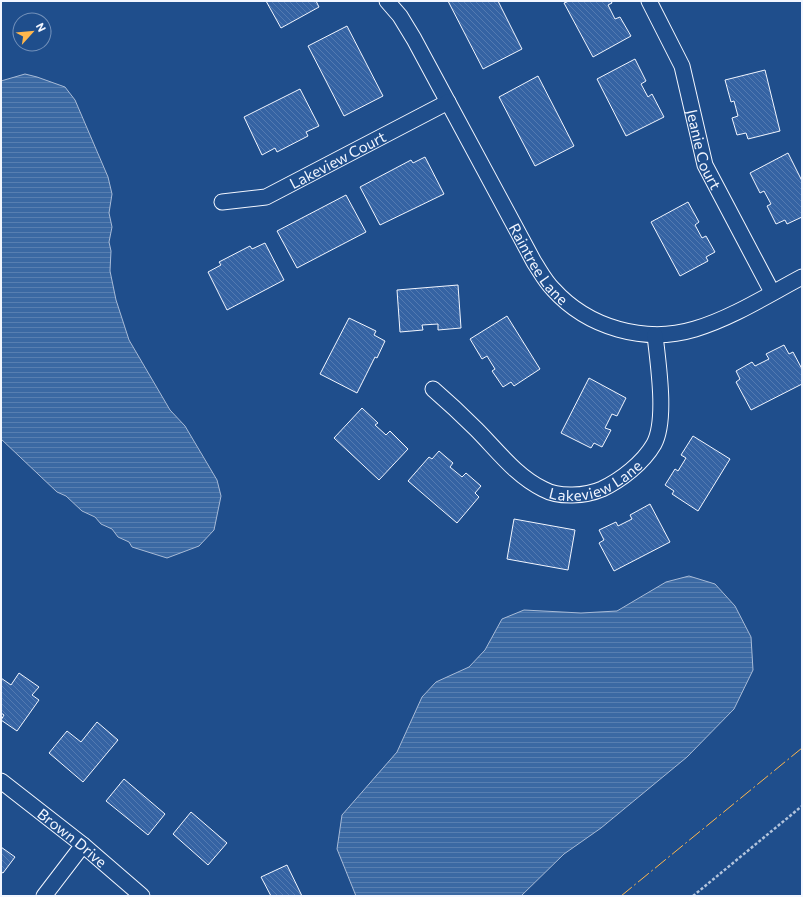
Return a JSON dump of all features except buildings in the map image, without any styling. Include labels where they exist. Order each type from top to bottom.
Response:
[{"type":"street","name":"Raintree Lane","points":[[388,1],[400,16],[414,39],[534,262],[553,290],[594,321],[634,334],[655,335],[679,333],[711,324],[802,277]]},
{"type":"street","name":"Jeanie Court","points":[[649,1],[682,66],[705,164],[772,292]]},
{"type":"street","name":"Lakeview Court","points":[[222,202],[266,197],[448,102]]},
{"type":"street","name":"Lakeview Lane","points":[[433,390],[470,423],[525,479],[545,491],[570,495],[592,494],[615,482],[637,465],[654,443],[659,420],[661,395],[655,335]]},
{"type":"street","name":"Brown Drive","points":[[1,781],[83,845],[142,896]]},
{"type":"street","points":[[44,896],[83,845]]},
{"type":"path","points":[[693,896],[802,806]]},
{"type":"water","points":[[25,74],[65,87],[75,100],[108,177],[112,194],[109,213],[112,227],[109,242],[111,251],[110,271],[116,300],[129,340],[170,410],[185,426],[217,480],[221,496],[214,530],[199,546],[167,558],[132,547],[129,542],[118,537],[112,529],[101,524],[95,517],[82,511],[66,496],[57,492],[1,439],[1,81]]},
{"type":"water","points":[[689,576],[715,584],[735,606],[751,637],[753,670],[734,709],[687,757],[601,828],[564,854],[521,896],[356,896],[337,849],[342,815],[397,752],[422,697],[436,682],[469,667],[485,650],[502,619],[524,610],[581,613],[617,611],[666,582]]},
{"type":"power","points":[[621,896],[802,748]]}]
